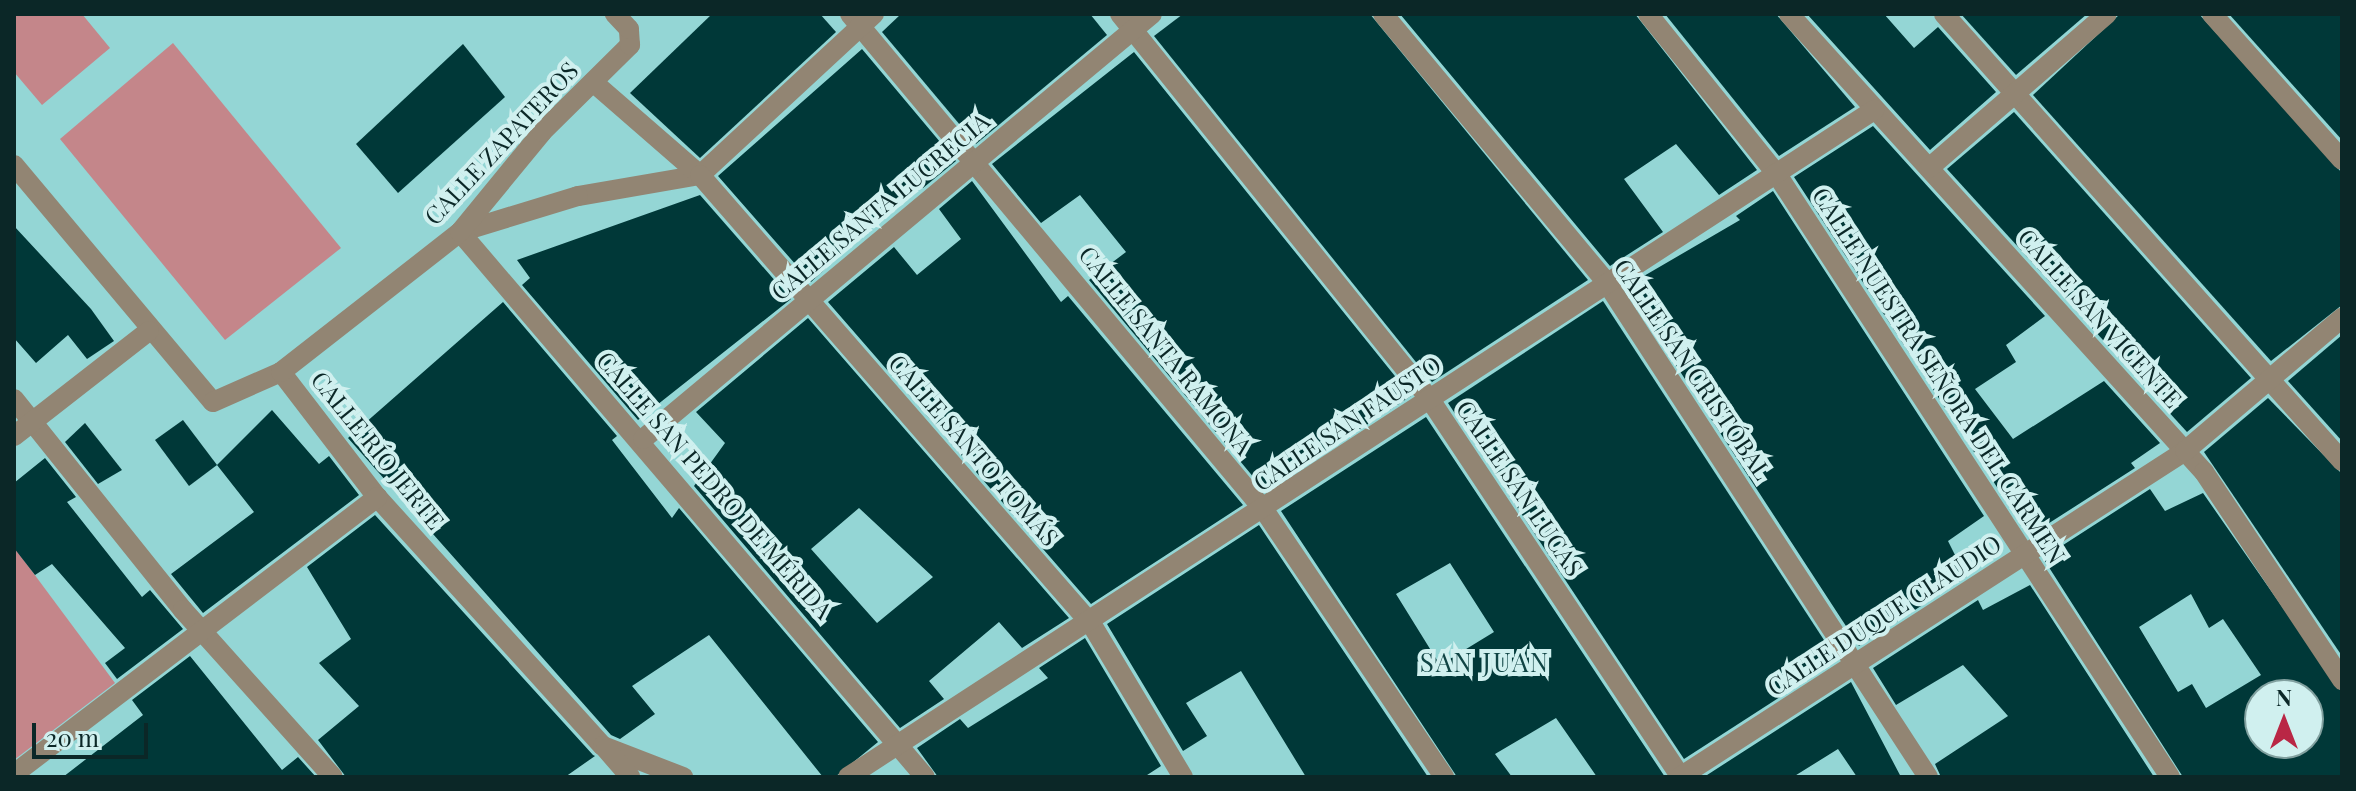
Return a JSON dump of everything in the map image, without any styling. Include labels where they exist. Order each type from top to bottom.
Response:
[{"type":"street","name":"CALLE ZAPATEROS","points":[[281,372],[460,232],[593,82],[630,45],[629,29],[615,14]]},
{"type":"street","name":"CALLE SANTA LUCRECIA","points":[[643,439],[976,160],[1127,22],[1152,14]]},
{"type":"street","name":"CALLE SAN CRISTÓBAL","points":[[1383,14],[1607,283],[1857,663],[1928,777]]},
{"type":"street","name":"CALLE NUESTRA SEÑORA DEL CARMEN","points":[[1648,14],[1776,173],[2170,777]]},
{"type":"street","name":"CALLE SAN VICENTE","points":[[1789,14],[2185,451],[2342,680]]},
{"type":"street","points":[[1944,14],[2342,461]]},
{"type":"street","points":[[1929,168],[2107,14]]},
{"type":"street","points":[[2212,14],[2342,160]]},
{"type":"street","points":[[460,232],[578,196],[700,175],[861,18]]},
{"type":"street","name":"CALLE SANTA RAMONA","points":[[861,18],[1264,510],[1444,777]]},
{"type":"street","name":"CALLE SAN LUCAS","points":[[1127,22],[1429,398],[1680,777]]},
{"type":"street","name":"CALLE SANTO TOMÁS","points":[[593,82],[700,175],[1092,625],[1183,777]]},
{"type":"street","name":"CALLE SAN FAUSTO","points":[[848,777],[1092,625],[1429,398],[1874,110]]},
{"type":"street","name":"CALLE RÍO JERTE","points":[[14,165],[149,331],[213,402],[281,372],[377,497],[603,746],[683,777]]},
{"type":"street","name":"CALLE SAN PEDRO DE MÉRIDA","points":[[460,232],[643,439],[900,743],[925,777]]},
{"type":"street","name":"CALLE DUQUE CLAUDIO","points":[[1680,777],[2185,451],[2342,318]]},
{"type":"street","points":[[14,436],[149,331]]},
{"type":"street","points":[[14,399],[204,630],[333,777]]},
{"type":"street","points":[[14,774],[377,497]]},
{"type":"street","points":[[603,746],[630,777]]},
{"type":"shaded area","points":[[14,14],[82,14],[110,48],[42,105],[14,72]]},
{"type":"shaded area","points":[[173,43],[341,248],[225,340],[60,139]]},
{"type":"shaded area","points":[[14,547],[115,683],[14,760]]},
{"type":"building","points":[[712,14],[820,14],[836,32],[700,158],[630,93]]},
{"type":"building","points":[[901,14],[1090,14],[1107,35],[976,144],[882,32]]},
{"type":"building","points":[[1183,14],[1370,14],[1588,280],[1432,382],[1154,36]]},
{"type":"building","points":[[1400,14],[1635,14],[1757,170],[1719,195],[1676,144],[1624,179],[1663,232],[1610,266]]},
{"type":"building","points":[[1665,14],[1776,14],[1855,107],[1779,156]]},
{"type":"building","points":[[1807,14],[1884,14],[1914,48],[1938,27],[1996,92],[1930,150]]},
{"type":"building","points":[[1961,14],[2087,14],[2016,75]]},
{"type":"building","points":[[2120,14],[2199,14],[2342,173],[2342,305],[2271,361],[2033,95]]},
{"type":"building","points":[[2229,14],[2342,14],[2342,140]]},
{"type":"building","points":[[463,44],[505,97],[398,193],[356,144]]},
{"type":"building","points":[[862,49],[956,161],[923,188],[919,182],[811,282],[718,176]]},
{"type":"building","points":[[1134,52],[1411,396],[1265,491],[1089,280],[1126,252],[1080,195],[1041,223],[992,164]]},
{"type":"building","points":[[2014,112],[2251,378],[2187,432],[1947,169]]},
{"type":"building","points":[[1873,126],[2045,316],[2006,345],[2016,362],[1975,389],[2013,439],[2104,381],[2160,443],[2131,463],[2135,468],[2029,536],[1794,177]]},
{"type":"building","points":[[972,181],[1061,302],[1068,296],[1243,505],[1091,604],[828,302],[894,247],[917,275],[961,239],[939,209]]},
{"type":"building","points":[[1773,191],[1984,516],[1948,541],[1966,577],[1859,646],[1625,287],[1740,220],[1736,216]]},
{"type":"building","points":[[700,195],[791,299],[638,420],[522,285],[530,278],[517,260]]},
{"type":"building","points":[[14,226],[91,309],[114,341],[87,359],[68,335],[36,363],[14,338]]},
{"type":"building","points":[[1603,301],[1837,660],[1684,759],[1448,403]]},
{"type":"building","points":[[503,302],[617,436],[612,440],[672,518],[679,508],[878,742],[835,777],[823,777],[709,635],[632,686],[655,714],[620,739],[611,735],[348,438]]},
{"type":"building","points":[[808,318],[1069,618],[1022,648],[999,622],[929,681],[944,699],[900,728],[694,486],[725,443],[696,412]],"holes":[[[859,508],[933,577],[877,623],[811,549]]]},
{"type":"building","points":[[2342,335],[2342,441],[2288,381]]},
{"type":"building","points":[[2268,398],[2342,474],[2342,656],[2204,452]]},
{"type":"building","points":[[272,410],[319,464],[329,456],[359,495],[203,613],[171,574],[254,512],[217,465]]},
{"type":"building","points":[[1426,417],[1665,777],[1597,777],[1556,718],[1495,754],[1512,777],[1457,777],[1281,511]],"holes":[[[1450,563],[1494,632],[1440,665],[1396,594]]]},
{"type":"building","points":[[183,420],[217,465],[189,486],[155,440]]},
{"type":"building","points":[[85,423],[122,470],[98,484],[65,442]]},
{"type":"building","points":[[45,458],[76,497],[67,502],[142,597],[150,590],[183,629],[117,679],[105,663],[125,648],[52,564],[35,575],[14,548],[14,483]]},
{"type":"building","points":[[2150,489],[2165,511],[2203,493],[2342,693],[2342,777],[2183,777],[2043,558]],"holes":[[[2191,594],[2209,628],[2223,619],[2261,675],[2254,679],[2324,679],[2324,759],[2244,759],[2244,685],[2206,708],[2192,684],[2178,692],[2139,627]]]},
{"type":"building","points":[[375,515],[595,756],[565,777],[346,777],[318,740],[359,706],[319,663],[351,639],[307,567]]},
{"type":"building","points":[[1259,525],[1428,777],[1306,777],[1241,671],[1186,703],[1207,736],[1183,751],[1107,624]]},
{"type":"building","points":[[2030,585],[2154,777],[1941,777],[1935,764],[2008,716],[1963,665],[1896,705],[1873,668],[1978,600],[1983,610]]},
{"type":"building","points":[[1085,638],[1161,766],[1144,777],[938,777],[917,748],[960,719],[968,728],[1048,678],[1039,668]]},
{"type":"building","points":[[190,656],[282,770],[298,757],[316,777],[63,777],[143,715],[132,700]]},
{"type":"building","points":[[1851,682],[1901,777],[1857,777],[1838,749],[1793,777],[1704,777]]},
{"type":"district","name":"SAN JUAN","points":[[1485,662]]}]
